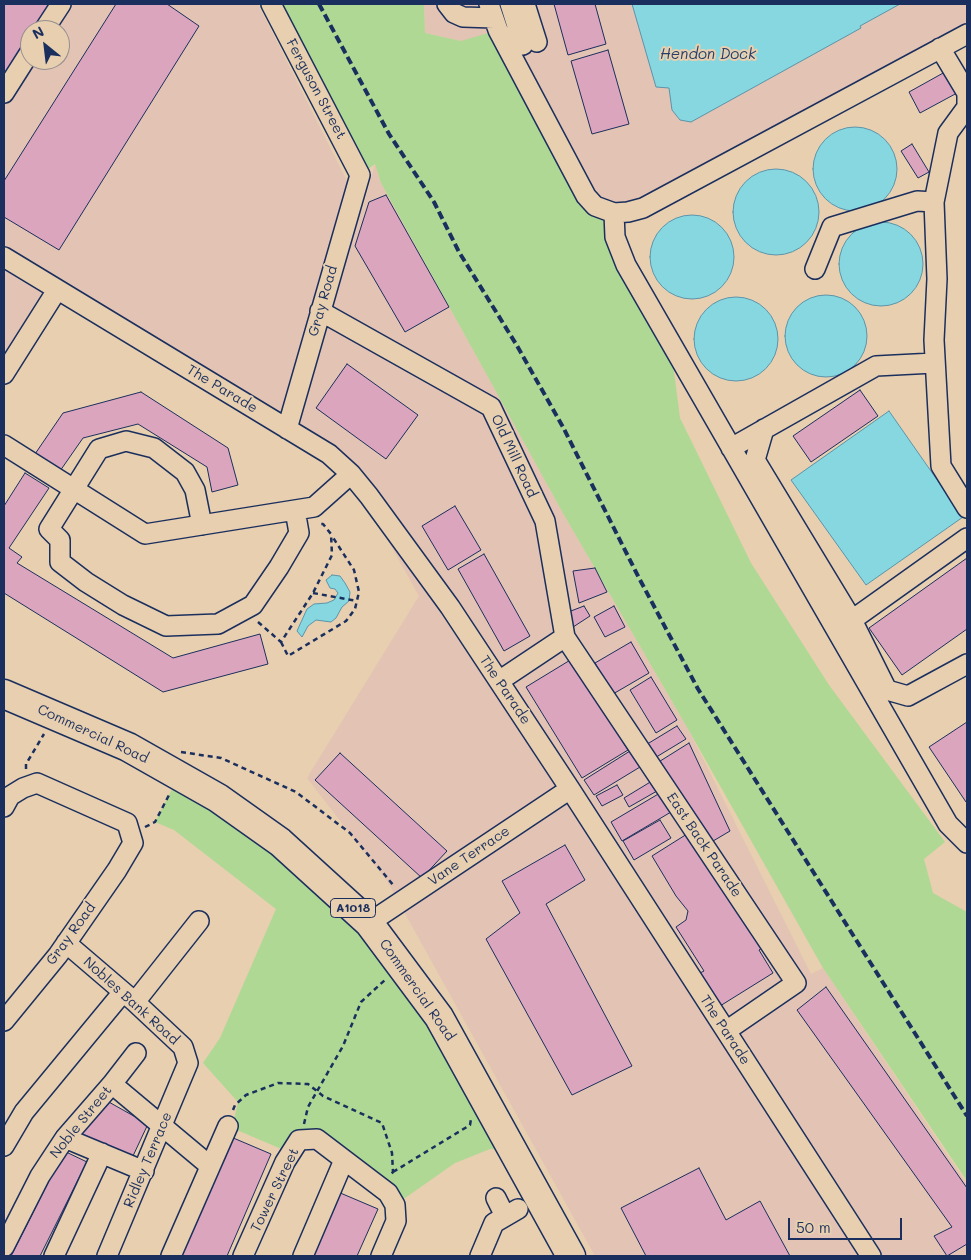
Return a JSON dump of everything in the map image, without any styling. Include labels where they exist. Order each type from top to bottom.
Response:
[{"type":"highway","name":"Commercial Road","points":[[4,694],[128,747],[177,764],[218,798],[280,842],[369,922],[439,1017],[480,1088],[571,1256]]},
{"type":"street","points":[[51,20],[61,4]]},
{"type":"street","name":"Ferguson Street","points":[[271,4],[360,174]]},
{"type":"street","points":[[447,4],[454,13],[463,17],[492,11],[498,30],[586,196],[595,206],[614,214],[643,208],[967,34]]},
{"type":"street","points":[[510,4],[530,43],[525,4]]},
{"type":"street","points":[[940,48],[967,92],[967,105],[948,133],[934,202],[936,279],[934,363],[940,466],[967,508]]},
{"type":"street","points":[[4,93],[20,68]]},
{"type":"street","name":"Gray Road","points":[[287,429],[360,174]]},
{"type":"street","points":[[815,269],[832,227],[917,201],[934,202]]},
{"type":"street","points":[[614,214],[615,236],[626,265],[948,824],[967,843]]},
{"type":"street","name":"The Parade","points":[[4,257],[329,454],[351,474],[444,599],[499,681],[871,1256]]},
{"type":"street","points":[[4,374],[58,290]]},
{"type":"street","name":"Old Mill Road","points":[[320,312],[491,407],[545,520],[564,637]]},
{"type":"street","points":[[731,448],[876,366],[934,363]]},
{"type":"street","points":[[764,429],[755,460],[852,620],[887,690],[908,696],[967,664]]},
{"type":"street","points":[[202,525],[195,490],[184,472],[154,448],[126,441],[99,449],[48,529],[60,540],[60,562],[86,582],[123,605],[166,626],[218,624],[253,605],[299,533],[296,518]]},
{"type":"street","points":[[4,445],[145,534],[202,525],[296,518],[314,507],[351,474]]},
{"type":"street","points":[[852,620],[967,538]]},
{"type":"street","points":[[499,681],[564,637]]},
{"type":"street","name":"East Back Parade","points":[[564,637],[796,983],[726,1031]]},
{"type":"street","points":[[4,807],[10,796],[23,788],[37,783],[127,823],[132,839]]},
{"type":"street","name":"Vane Terrace","points":[[369,922],[570,789]]},
{"type":"street","name":"Gray Road","points":[[4,1021],[66,943],[117,870],[132,839]]},
{"type":"street","points":[[4,1146],[24,1112],[199,921]]},
{"type":"street","name":"Nobles Bank Road","points":[[66,943],[183,1047],[188,1063]]},
{"type":"street","name":"Noble Street","points":[[4,1247],[40,1176],[65,1138],[136,1053]]},
{"type":"street","name":"Ridley Terrace","points":[[107,1256],[188,1063]]},
{"type":"street","points":[[112,1084],[210,1166]]},
{"type":"street","points":[[171,1256],[228,1126]]},
{"type":"street","points":[[65,1138],[144,1171]]},
{"type":"street","points":[[308,1140],[344,1160],[388,1193],[395,1205],[396,1221],[381,1256]]},
{"type":"street","name":"Tower Street","points":[[243,1256],[285,1162],[308,1140]]},
{"type":"street","points":[[54,1256],[102,1153]]},
{"type":"street","points":[[303,1256],[344,1160]]},
{"type":"street","points":[[480,1256],[494,1223],[512,1213],[496,1198]]},
{"type":"path","points":[[244,609],[281,642],[288,656],[346,621],[355,609],[359,592],[354,570],[331,534],[323,524],[308,523],[296,518]]},
{"type":"path","points":[[281,642],[313,593],[332,555],[331,534]]},
{"type":"path","points":[[313,593],[357,601]]},
{"type":"path","points":[[23,788],[26,764],[55,716]]},
{"type":"path","points":[[132,839],[155,822],[177,764],[221,758],[296,792],[350,833],[405,898]]},
{"type":"path","points":[[308,1140],[308,1107],[343,1046],[361,1002],[401,965]]},
{"type":"path","points":[[228,1126],[235,1105],[246,1095],[278,1082],[308,1084],[323,1096],[382,1122],[392,1153],[393,1172]]},
{"type":"path","points":[[381,1188],[393,1172],[470,1125],[480,1088]]},
{"type":"shaded area","points":[[4,4],[258,4],[362,211],[375,164],[381,183],[564,515],[688,729],[811,974],[823,968],[967,1184],[967,1256],[595,1256],[387,881],[307,778],[419,596],[351,474],[58,290],[4,374]]},
{"type":"shaded area","points":[[424,4],[967,4],[967,34],[614,213],[461,41],[425,33]]},
{"type":"green space","points":[[271,4],[424,4],[425,33],[461,41],[498,30],[603,210],[670,341],[680,418],[751,563],[829,685],[945,842],[924,859],[933,893],[967,912],[967,1181],[823,968],[564,515],[381,183],[375,164],[360,175]]},
{"type":"green space","points":[[179,776],[369,923],[513,1151],[490,1149],[455,1163],[395,1205],[317,1139],[291,1153],[232,1128],[238,1102],[203,1063],[220,1038],[276,909],[174,830],[155,822]]},
{"type":"water","name":"Hendon Dock","points":[[632,4],[900,4],[860,26],[861,28],[691,122],[680,120],[672,110],[669,88],[656,87]]},
{"type":"water","points":[[855,127],[871,130],[885,139],[894,153],[897,169],[894,185],[885,199],[871,208],[855,211],[839,208],[825,199],[816,185],[813,169],[816,153],[825,139],[839,130]]},
{"type":"water","points":[[776,169],[792,173],[806,182],[815,196],[819,212],[815,228],[806,242],[792,251],[776,255],[760,251],[746,242],[737,228],[733,212],[737,196],[746,182],[760,173]]},
{"type":"water","points":[[692,215],[708,218],[722,227],[731,241],[734,257],[731,273],[722,287],[708,296],[692,299],[676,296],[662,287],[653,273],[650,257],[653,241],[662,227],[676,218]]},
{"type":"water","points":[[873,222],[889,222],[905,229],[916,240],[923,256],[920,280],[911,294],[905,299],[889,306],[873,306],[857,299],[846,288],[839,272],[839,256],[846,240],[857,229]]},
{"type":"water","points":[[818,295],[834,295],[849,302],[860,313],[867,328],[864,352],[855,365],[834,377],[818,377],[803,370],[792,359],[785,344],[785,328],[792,313],[803,302]]},
{"type":"water","points":[[736,297],[752,300],[766,309],[775,323],[778,339],[775,355],[766,369],[752,378],[736,381],[720,378],[706,369],[697,355],[694,339],[697,323],[706,309],[720,300]]},
{"type":"water","points":[[889,411],[963,517],[866,585],[791,480]]},
{"type":"water","points":[[332,575],[340,576],[345,583],[350,592],[349,601],[331,622],[316,620],[308,626],[302,637],[297,631],[307,609],[314,604],[327,603],[334,600],[338,593],[335,589],[330,588],[326,580]]},
{"type":"building","points":[[4,4],[49,4],[39,20],[20,20],[20,51],[4,77]]},
{"type":"building","points":[[116,4],[167,4],[199,26],[59,250],[4,217],[4,181]]},
{"type":"building","points":[[554,4],[595,4],[606,44],[568,55]]},
{"type":"building","points":[[608,50],[629,124],[592,134],[571,61]]},
{"type":"building","points":[[945,72],[957,93],[920,113],[909,92]]},
{"type":"building","points":[[912,144],[929,172],[918,178],[901,151]]},
{"type":"building","points":[[386,195],[449,307],[405,332],[355,246],[369,202]]},
{"type":"building","points":[[347,364],[418,415],[386,459],[316,408]]},
{"type":"building","points":[[860,390],[878,416],[811,462],[793,436]]},
{"type":"building","points":[[141,392],[228,448],[238,485],[212,492],[207,467],[138,424],[83,438],[60,471],[35,454],[63,413]]},
{"type":"building","points":[[25,473],[49,488],[9,548],[22,557],[17,563],[173,658],[260,634],[268,664],[163,692],[4,593],[4,506]]},
{"type":"building","points":[[455,506],[481,550],[448,570],[422,526]]},
{"type":"building","points":[[484,554],[530,636],[504,651],[458,569]]},
{"type":"building","points":[[967,558],[967,629],[902,675],[869,628]]},
{"type":"building","points":[[595,568],[607,592],[579,603],[573,571]]},
{"type":"building","points":[[584,606],[590,616],[570,629],[563,614]]},
{"type":"building","points":[[614,606],[625,627],[605,637],[594,617]]},
{"type":"building","points":[[631,642],[649,673],[613,694],[595,663]]},
{"type":"building","points":[[572,659],[628,750],[582,778],[526,687]]},
{"type":"building","points":[[651,677],[677,720],[656,733],[630,690]]},
{"type":"building","points":[[967,722],[967,801],[966,802],[929,747]]},
{"type":"building","points":[[677,726],[686,739],[653,759],[644,746]]},
{"type":"building","points":[[689,743],[730,831],[708,844],[657,763]]},
{"type":"building","points":[[630,751],[640,767],[594,795],[584,780]]},
{"type":"building","points":[[340,753],[447,851],[422,878],[315,780]]},
{"type":"building","points":[[652,781],[657,791],[629,807],[624,798]]},
{"type":"building","points":[[617,785],[623,795],[602,806],[596,796]]},
{"type":"building","points":[[660,793],[671,812],[622,841],[611,822]]},
{"type":"building","points":[[660,820],[671,838],[634,860],[623,841]]},
{"type":"building","points":[[687,834],[762,948],[759,950],[773,973],[720,1006],[700,973],[704,971],[676,927],[686,920],[688,911],[676,896],[652,856]]},
{"type":"building","points":[[565,845],[585,880],[546,904],[632,1066],[572,1095],[486,939],[520,913],[502,881]]},
{"type":"building","points":[[826,987],[967,1188],[967,1244],[947,1256],[934,1236],[952,1227],[797,1010]]},
{"type":"building","points":[[107,1101],[148,1124],[132,1158],[80,1135]]},
{"type":"building","points":[[231,1137],[271,1154],[227,1256],[180,1256]]},
{"type":"building","points":[[64,1151],[87,1162],[40,1256],[11,1256]]},
{"type":"building","points":[[699,1168],[726,1220],[760,1201],[790,1256],[646,1256],[621,1208]]},
{"type":"building","points":[[338,1192],[378,1209],[357,1256],[310,1256]]},
{"type":"railway","points":[[319,4],[389,134],[434,202],[459,252],[516,344],[563,427],[639,578],[698,689],[967,1116]]}]
